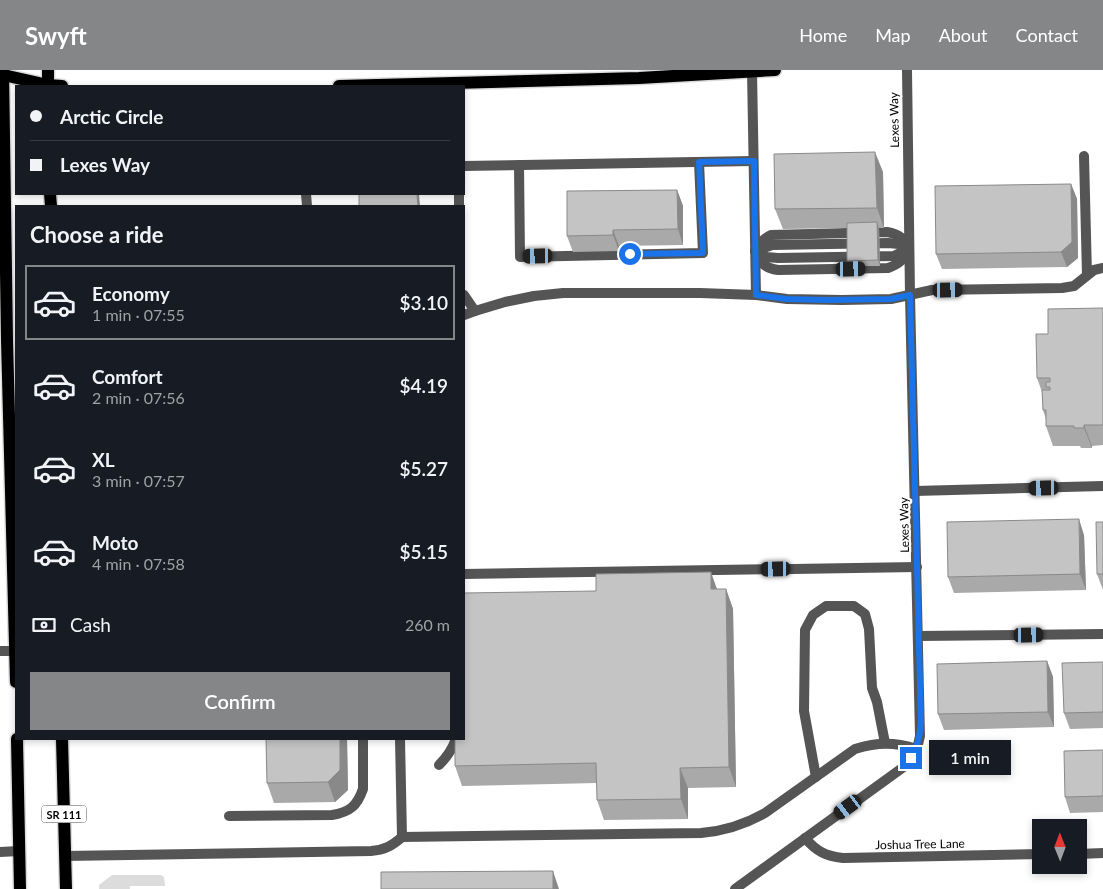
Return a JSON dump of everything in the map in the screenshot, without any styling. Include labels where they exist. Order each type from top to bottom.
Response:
[{"type":"main road","points":[[3,73],[22,70]]},
{"type":"main road","points":[[48,70],[48,85]]},
{"type":"main road","points":[[398,85],[457,84],[590,75],[687,76],[775,70]]},
{"type":"main road","points":[[3,73],[45,85]]},
{"type":"main road","points":[[3,73],[4,340],[15,625]]},
{"type":"main road","points":[[17,740],[20,889]]},
{"type":"main road","name":"SR 111","points":[[62,740],[66,889]]},
{"type":"street","name":"Lexes Way","points":[[735,889],[905,766],[916,749],[920,736],[907,70]]},
{"type":"street","points":[[752,71],[756,295]]},
{"type":"street","points":[[1084,156],[1087,275]]},
{"type":"street","points":[[465,166],[754,161]]},
{"type":"street","points":[[518,165],[520,257],[703,253],[699,162]]},
{"type":"street","points":[[887,232],[895,233],[901,237],[909,248],[901,262],[888,268],[778,270],[764,266],[758,259],[755,251],[759,244],[771,235],[887,232]]},
{"type":"street","points":[[465,316],[505,302],[563,293],[700,293],[832,300],[891,299],[932,290],[1068,287],[1079,283],[1094,270],[1103,268]]},
{"type":"street","points":[[465,296],[475,311]]},
{"type":"street","points":[[915,491],[1103,486]]},
{"type":"street","points":[[465,574],[917,567]]},
{"type":"street","points":[[816,777],[804,711],[805,630],[813,615],[826,606],[854,606],[865,614],[869,628],[872,688],[877,702],[885,743]]},
{"type":"street","points":[[919,636],[1103,634]]},
{"type":"street","points":[[0,651],[15,651]]},
{"type":"street","points":[[229,816],[332,814],[349,810],[356,804],[363,789],[363,740]]},
{"type":"street","points":[[400,740],[402,837]]},
{"type":"street","points":[[439,765],[448,756],[456,740]]},
{"type":"street","points":[[65,856],[371,851],[388,847],[402,837],[701,833],[718,831],[734,828],[765,814],[855,749],[870,744],[885,743],[901,744],[916,749]]},
{"type":"street","name":"Joshua Tree Lane","points":[[805,838],[821,853],[843,858],[1032,854]]},
{"type":"street","points":[[0,852],[20,851]]},
{"type":"street","points":[[1088,854],[1103,853]]},
{"type":"shaded area","points":[[112,875],[161,875],[164,877],[165,886],[130,886],[130,889],[99,889],[99,885]]},
{"type":"building","points":[[875,152],[877,208],[775,209],[774,154]]},
{"type":"building","points":[[1071,184],[1072,242],[1061,252],[936,254],[935,186]]},
{"type":"building","points":[[677,190],[678,229],[613,230],[613,235],[567,236],[567,191]]},
{"type":"building","points":[[359,195],[417,195],[418,205],[359,205]]},
{"type":"building","points":[[877,222],[878,260],[847,261],[847,223]]},
{"type":"building","points":[[1103,308],[1103,425],[1084,425],[1084,428],[1046,426],[1046,410],[1043,410],[1042,390],[1050,390],[1050,387],[1046,387],[1046,382],[1050,382],[1050,378],[1037,378],[1036,334],[1048,334],[1048,309]]},
{"type":"building","points":[[1079,519],[1080,574],[948,577],[947,522]]},
{"type":"building","points":[[1096,522],[1103,522],[1103,574],[1097,574]]},
{"type":"building","points":[[711,572],[711,589],[726,589],[729,767],[680,768],[681,799],[597,800],[596,763],[455,766],[455,740],[465,740],[465,593],[596,591],[596,574]]},
{"type":"building","points":[[1047,661],[1048,712],[938,714],[937,664]]},
{"type":"building","points":[[1103,662],[1103,712],[1064,713],[1062,663]]},
{"type":"building","points":[[266,740],[340,740],[340,770],[328,782],[267,783]]},
{"type":"building","points":[[1103,750],[1103,796],[1065,797],[1064,751]]},
{"type":"building","points":[[553,871],[553,889],[381,889],[381,872]]},
{"type":"route","points":[[630,254],[703,253],[699,162],[754,161],[756,295],[814,300],[891,299],[910,295],[921,723],[920,736],[911,758]]}]
